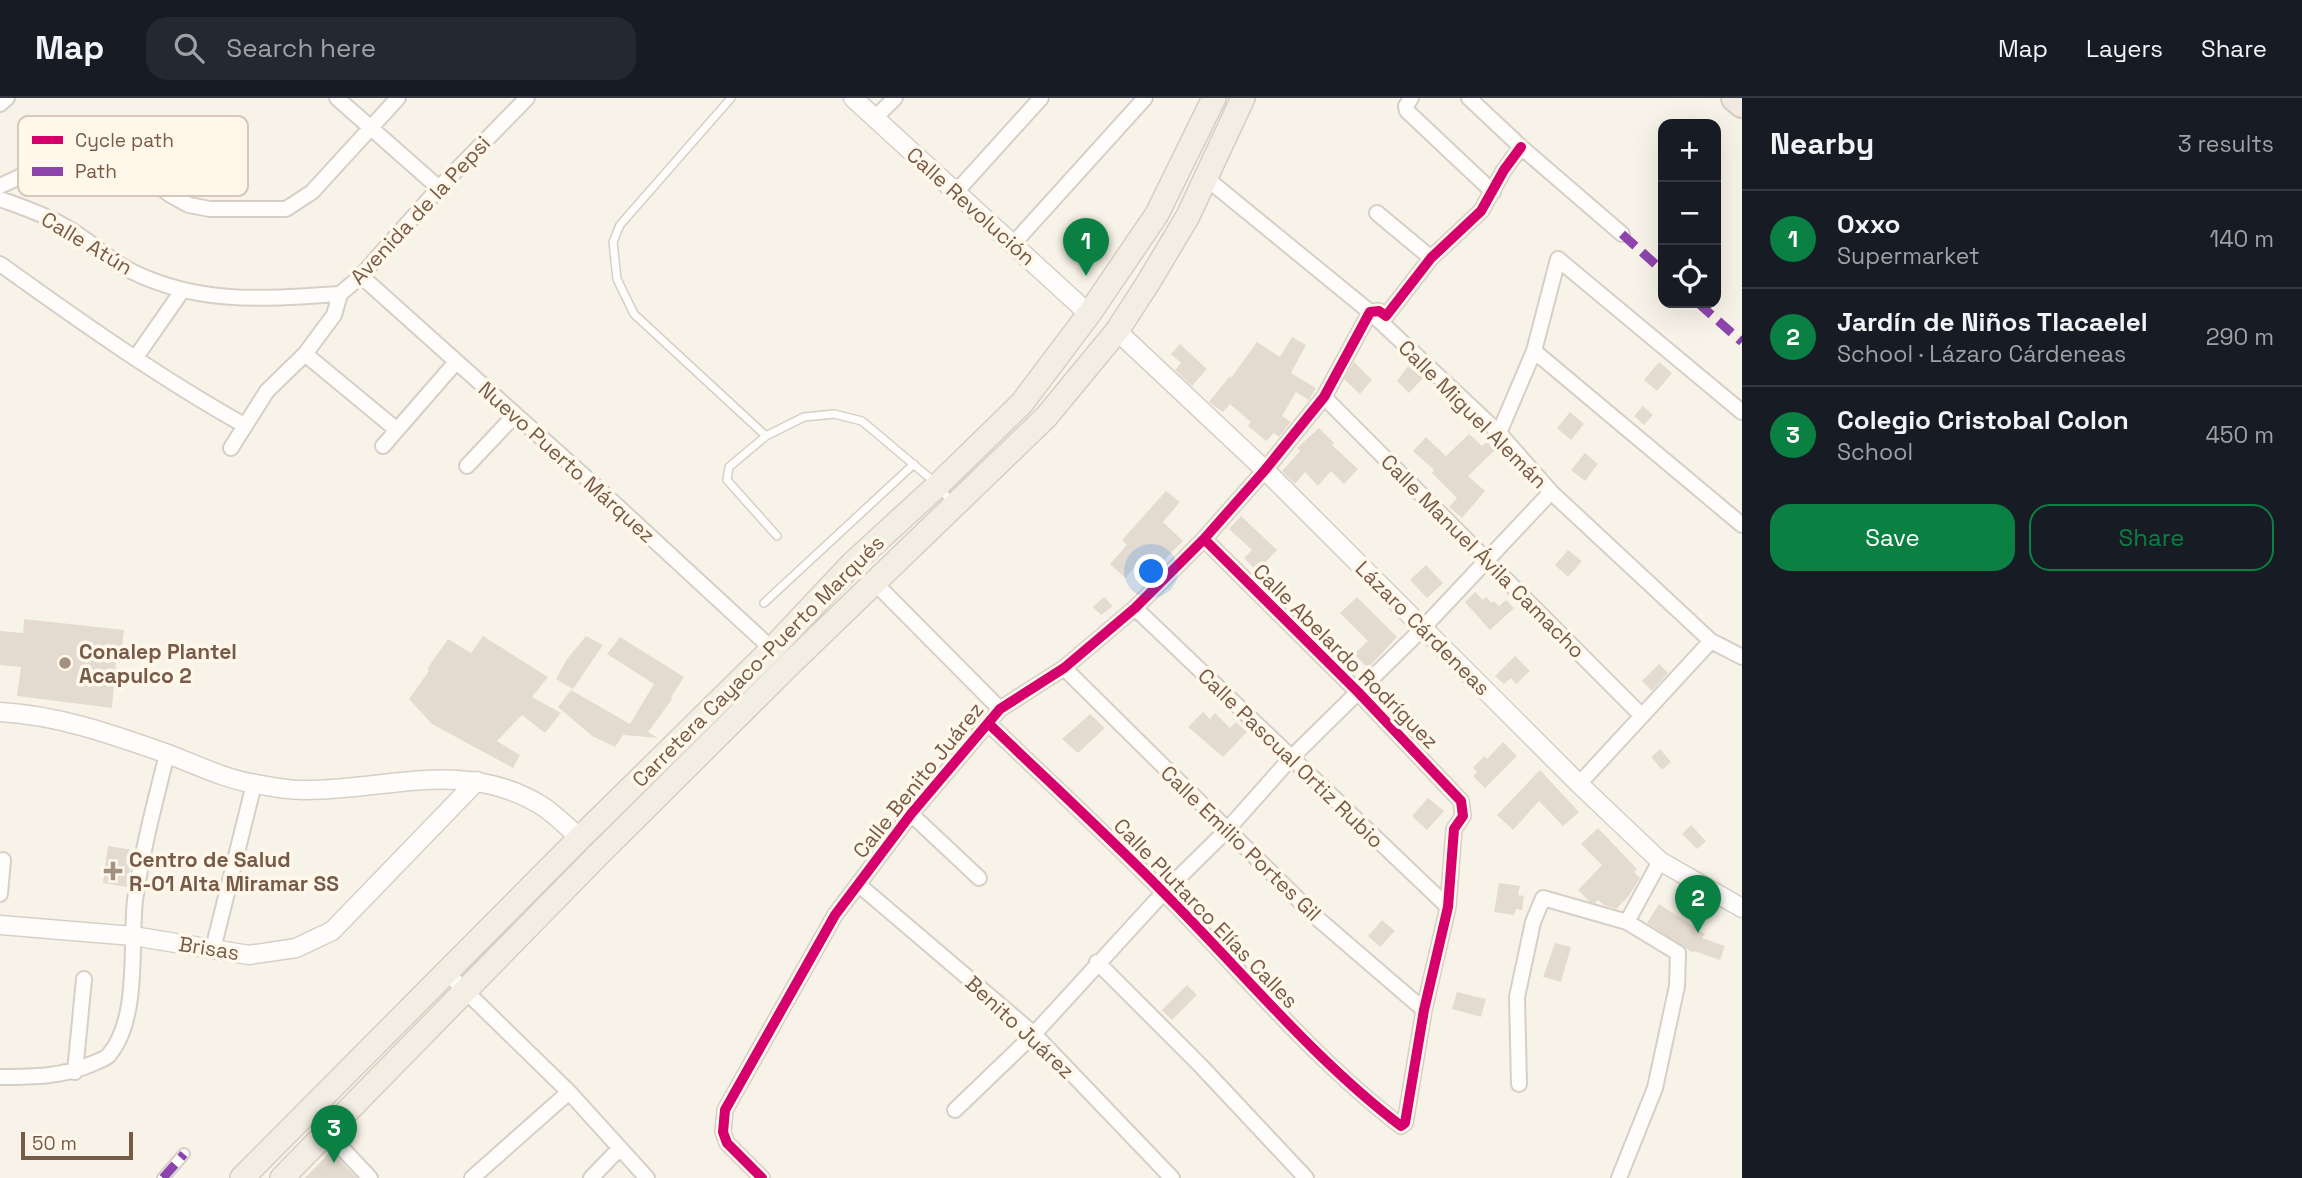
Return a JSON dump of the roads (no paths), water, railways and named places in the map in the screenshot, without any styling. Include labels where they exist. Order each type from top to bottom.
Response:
[{"type":"main road","name":"Carretera Cayaco-Puerto Marqués","points":[[242,1178],[772,649],[853,563],[938,485],[1021,403],[1089,314],[1157,214],[1213,98]]},
{"type":"main road","name":"Carretera Cayaco-Puerto Marqués","points":[[282,1178],[597,856],[874,582],[1046,417],[1117,331],[1188,216],[1243,98]]},
{"type":"street","points":[[0,104],[7,98]]},
{"type":"street","points":[[337,98],[439,188]]},
{"type":"street","points":[[173,196],[189,205],[221,209],[286,209],[313,192],[398,98]]},
{"type":"street","name":"Avenida de la Pepsi","points":[[231,448],[243,425],[267,391],[305,354],[334,315],[340,294],[361,276],[439,188],[527,98]]},
{"type":"street","name":"Calle Revolución","points":[[853,98],[1089,314]]},
{"type":"street","points":[[876,118],[895,98]]},
{"type":"street","points":[[956,192],[1041,98]]},
{"type":"street","points":[[1013,244],[1145,98]]},
{"type":"street","points":[[1411,98],[1406,106],[1407,111],[1493,192]]},
{"type":"street","points":[[1469,98],[1622,234]]},
{"type":"street","points":[[1370,312],[1379,311],[1386,316],[1431,258],[1481,211],[1504,170],[1521,147]]},
{"type":"street","points":[[0,186],[18,178]]},
{"type":"street","name":"Calle Miguel Alemán","points":[[1206,178],[1370,312],[1499,433],[1551,492],[1711,641],[1739,655]]},
{"type":"street","name":"Calle Atún","points":[[0,199],[42,215],[75,232],[129,270],[182,291],[226,298],[340,294]]},
{"type":"street","points":[[1377,213],[1431,258]]},
{"type":"street","points":[[1499,433],[1534,351],[1558,259],[1742,412]]},
{"type":"street","points":[[0,264],[136,357],[243,425]]},
{"type":"street","name":"Nuevo Puerto Márquez","points":[[361,276],[772,649]]},
{"type":"street","points":[[136,357],[182,291]]},
{"type":"street","name":"Calle Benito Juárez","points":[[762,1178],[727,1143],[723,1132],[725,1110],[835,915],[911,814],[1000,709],[1064,668],[1135,608],[1203,539],[1265,470],[1324,397],[1370,312]]},
{"type":"street","name":"Lázaro Cárdeneas","points":[[1117,331],[1265,470],[1579,784],[1660,861],[1742,908]]},
{"type":"street","points":[[1534,351],[1742,525]]},
{"type":"street","points":[[305,354],[397,430]]},
{"type":"street","points":[[383,446],[456,362]]},
{"type":"street","name":"Calle Manuel Ávila Camacho","points":[[1324,397],[1641,715]]},
{"type":"street","points":[[467,466],[515,415]]},
{"type":"street","points":[[956,1110],[1034,1034],[1097,962],[1227,830],[1291,758],[1423,628],[1551,492]]},
{"type":"street","name":"Calle Abelardo Rodríguez","points":[[1203,539],[1358,692],[1461,801],[1463,816],[1454,829],[1448,907]]},
{"type":"street","points":[[874,582],[1000,709]]},
{"type":"street","name":"Calle Pascual Ortiz Rubio","points":[[1135,608],[1448,907]]},
{"type":"street","points":[[1579,784],[1711,641]]},
{"type":"street","name":"Calle Emilio Portes Gil","points":[[1064,668],[1317,918],[1424,1010]]},
{"type":"street","points":[[0,712],[21,713],[82,725],[219,775],[254,784],[303,790],[436,778],[477,781],[509,790],[540,804],[580,838]]},
{"type":"street","name":"Calle Plutarco Elías Calles","points":[[988,723],[1164,892],[1281,1018],[1401,1126],[1405,1123],[1424,1010]]},
{"type":"street","points":[[0,1077],[42,1077],[75,1072],[106,1058],[122,1035],[131,989],[135,900],[167,754]]},
{"type":"street","name":"Brisas","points":[[0,925],[133,936],[248,955],[296,948],[332,931],[477,781]]},
{"type":"street","points":[[213,948],[254,784]]},
{"type":"street","points":[[911,814],[979,878]]},
{"type":"street","points":[[0,894],[3,860]]},
{"type":"street","points":[[1627,922],[1660,861]]},
{"type":"street","name":"Benito Juárez","points":[[859,885],[1034,1034],[1172,1178]]},
{"type":"street","points":[[1519,1084],[1517,997],[1534,922],[1543,898],[1627,922],[1678,953],[1677,986],[1655,1088],[1619,1178]]},
{"type":"street","points":[[1424,1010],[1448,907]]},
{"type":"street","points":[[1097,962],[1200,1065],[1306,1178]]},
{"type":"street","points":[[447,973],[569,1092],[647,1178]]},
{"type":"street","points":[[75,1072],[83,979]]},
{"type":"street","points":[[472,1178],[569,1092]]},
{"type":"street","points":[[326,1131],[370,1178]]},
{"type":"street","points":[[591,1178],[618,1149]]},
{"type":"street","points":[[163,1178],[184,1154]]},
{"type":"lane","points":[[731,98],[620,225],[613,242],[617,279],[634,314],[766,436]]},
{"type":"lane","points":[[777,536],[727,480],[727,474],[729,467],[766,436],[804,417],[834,414],[862,421],[938,485],[953,506]]},
{"type":"lane","points":[[764,603],[914,464]]},
{"type":"place","name":"Oxxo","points":[[1086,276]]},
{"type":"place","name":"Conalep Plantel Acapulco 2","points":[[65,663]]},
{"type":"place","name":"Centro de Salud R-01 Alta Miramar SS","points":[[113,871]]},
{"type":"place","name":"Jardín de Niños Tlacaelel","points":[[1698,933]]},
{"type":"place","name":"Colegio Cristobal Colon","points":[[334,1163]]}]
